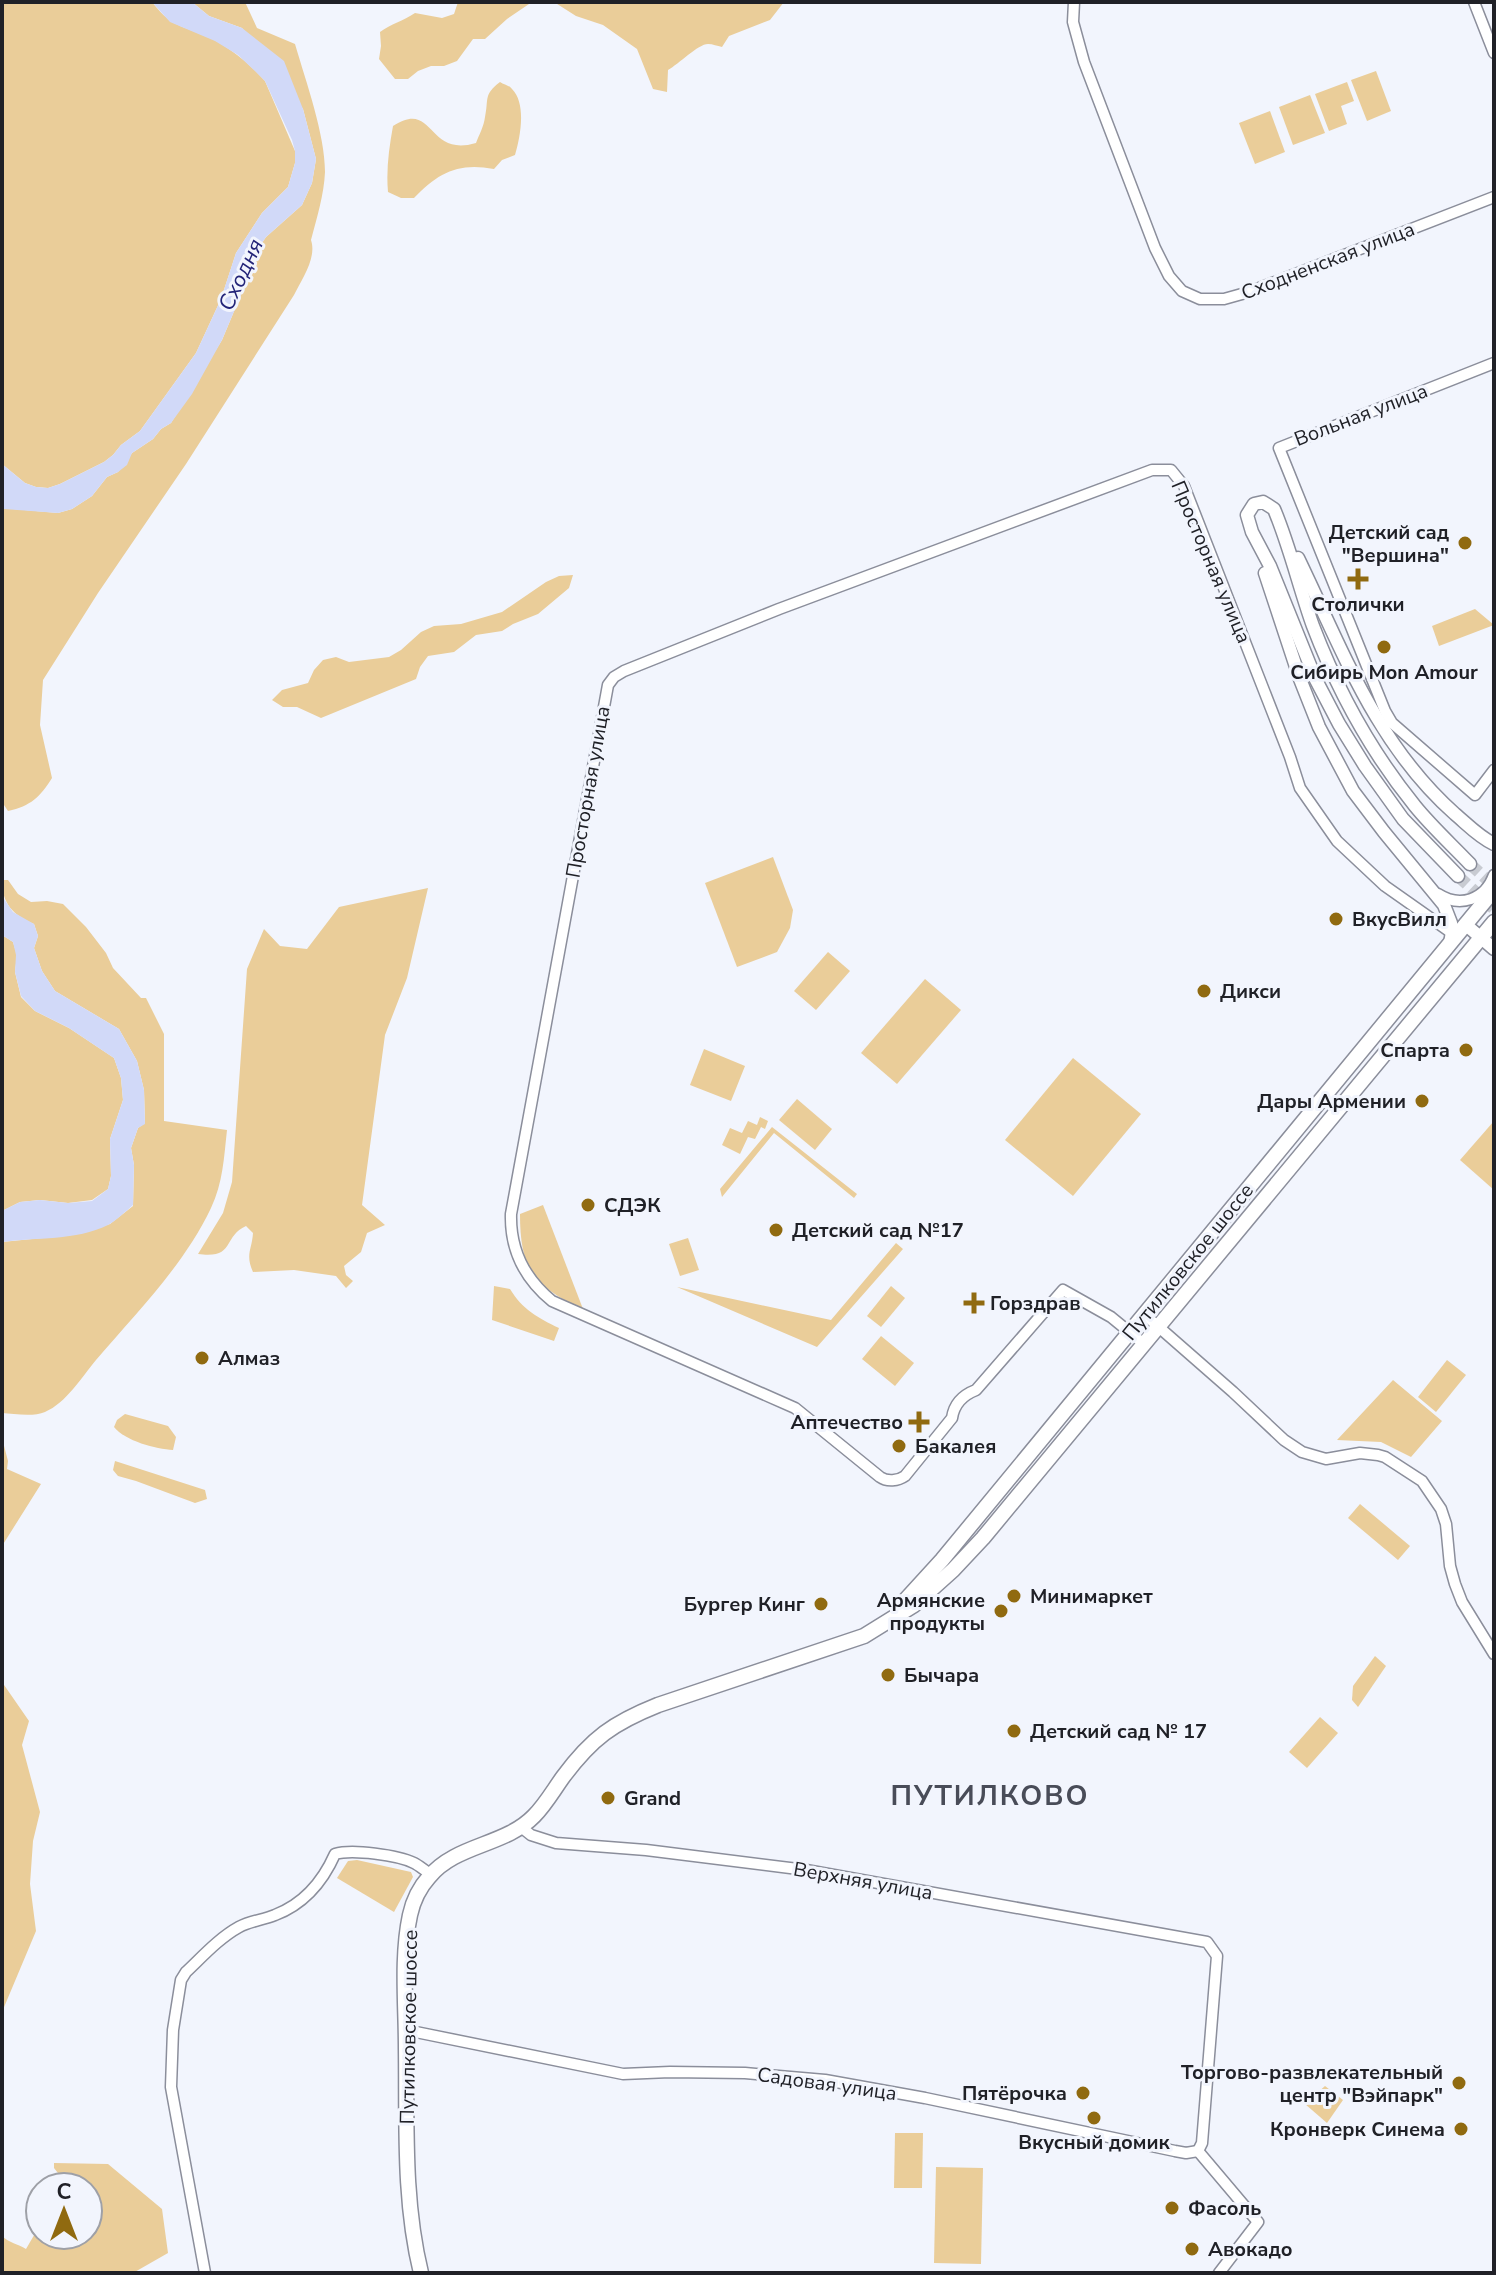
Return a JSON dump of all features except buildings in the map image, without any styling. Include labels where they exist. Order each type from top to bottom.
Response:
[{"type":"main road","name":"Путилковское шоссе","points":[[877,1629],[942,1560],[1494,890]]},
{"type":"main road","name":"Путилковское шоссе","points":[[421,2273],[411,2213],[406,1961],[411,1913],[431,1874],[456,1855],[521,1827],[542,1807],[582,1753],[625,1719],[658,1705],[833,1647],[877,1629],[914,1605],[983,1538],[1494,922]]},
{"type":"street","name":"Сходненская улица","points":[[1074,2],[1073,22],[1084,62],[1155,248],[1175,284],[1189,295],[1210,300],[1249,292],[1494,197]]},
{"type":"street","points":[[1474,2],[1494,53]]},
{"type":"street","name":"Вольная улица","points":[[1494,363],[1279,448],[1392,723],[1475,795],[1494,770]]},
{"type":"street","name":"Просторная улица","points":[[1144,1344],[1111,1317],[1063,1290],[976,1390],[966,1394],[954,1409],[952,1418],[905,1476],[888,1480],[880,1477],[795,1408],[552,1301],[529,1278],[515,1250],[511,1214],[608,685],[614,677],[779,609],[1013,521],[1152,470],[1171,470],[1184,486],[1300,788],[1337,841],[1385,886],[1456,934]]},
{"type":"street","points":[[1494,857],[1489,842],[1427,787],[1395,749],[1368,706],[1276,514],[1267,503],[1254,504],[1247,515],[1300,679],[1319,727],[1353,791],[1433,891],[1448,913],[1456,934],[1481,938],[1494,949]]},
{"type":"street","points":[[1276,514],[1313,626],[1355,715],[1415,807],[1470,864]]},
{"type":"street","points":[[1252,532],[1270,566],[1316,680],[1339,724],[1403,819],[1458,876]]},
{"type":"street","points":[[1433,891],[1447,899],[1469,900],[1482,893],[1494,875]]},
{"type":"street","points":[[1145,1315],[1284,1440],[1302,1452],[1326,1459],[1360,1453],[1378,1455],[1422,1481],[1441,1509],[1446,1524],[1450,1566],[1462,1602],[1494,1654]]},
{"type":"street","name":"Верхняя улица","points":[[521,1827],[531,1835],[556,1843],[646,1850],[806,1870],[1207,1942],[1217,1956],[1202,2143],[1198,2151]]},
{"type":"street","points":[[205,2273],[171,2087],[173,2030],[181,1980],[229,1933],[241,1925],[287,1910],[311,1893],[335,1854],[386,1855],[413,1862],[431,1874]]},
{"type":"street","name":"Садовая улица","points":[[406,2030],[623,2074],[745,2073],[825,2080],[1175,2151],[1198,2151]]},
{"type":"street","points":[[1198,2151],[1258,2222],[1219,2273]]},
{"type":"shaded area","points":[[2,2],[152,2],[170,20],[204,35],[237,55],[265,81],[295,151],[288,187],[262,213],[236,253],[221,299],[196,353],[140,431],[104,462],[48,488],[25,483],[2,464]]},
{"type":"shaded area","points":[[192,2],[245,2],[257,28],[295,44],[314,108],[324,157],[324,181],[311,240],[312,254],[294,295],[43,680],[40,725],[52,778],[34,800],[8,811],[2,802],[2,508],[58,513],[72,509],[92,496],[107,477],[118,472],[132,453],[171,423],[222,340],[259,247],[302,205],[312,183],[316,159],[303,109],[242,28],[209,16]]},
{"type":"shaded area","points":[[458,2],[532,2],[485,39],[473,39],[457,61],[444,66],[431,66],[408,79],[395,79],[379,59],[380,32],[415,13],[442,18],[454,14]]},
{"type":"shaded area","points":[[554,2],[784,2],[770,20],[729,36],[722,47],[704,45],[668,70],[667,92],[653,89],[637,49],[603,25],[576,16]]},
{"type":"shaded area","points":[[1376,71],[1391,111],[1367,121],[1351,80]]},
{"type":"shaded area","points":[[500,82],[511,88],[520,103],[520,131],[515,155],[502,160],[494,169],[470,167],[440,176],[414,198],[401,198],[388,192],[388,159],[393,126],[417,119],[448,143],[476,143],[484,124],[489,94]]},
{"type":"shaded area","points":[[1347,82],[1354,101],[1341,106],[1347,124],[1329,131],[1315,94]]},
{"type":"shaded area","points":[[1310,95],[1325,133],[1293,145],[1279,107]]},
{"type":"shaded area","points":[[1270,111],[1285,152],[1255,164],[1239,123]]},
{"type":"shaded area","points":[[573,575],[569,588],[538,614],[502,631],[476,635],[454,652],[428,656],[416,679],[321,718],[297,707],[283,707],[272,700],[282,690],[308,683],[323,660],[336,657],[349,662],[389,657],[421,632],[434,626],[461,624],[502,612],[546,582],[559,576]]},
{"type":"shaded area","points":[[1475,609],[1494,625],[1439,646],[1432,626]]},
{"type":"shaded area","points":[[773,857],[793,910],[790,928],[777,952],[737,967],[705,883]]},
{"type":"shaded area","points":[[2,880],[8,880],[18,894],[31,902],[63,904],[86,927],[106,953],[113,968],[141,998],[146,998],[164,1034],[164,1121],[227,1130],[215,1199],[187,1249],[67,1396],[53,1408],[30,1415],[2,1413],[2,1242],[72,1235],[110,1224],[133,1206],[134,1165],[131,1148],[138,1128],[145,1123],[144,1090],[137,1061],[119,1029],[55,991],[42,971],[34,948],[38,936],[34,924],[10,908],[4,896]]},
{"type":"shaded area","points":[[428,888],[407,978],[385,1035],[362,1205],[385,1225],[367,1233],[361,1252],[344,1266],[346,1275],[353,1281],[346,1288],[336,1276],[294,1270],[253,1272],[249,1256],[253,1233],[246,1226],[224,1250],[210,1255],[198,1254],[223,1213],[232,1182],[247,969],[264,929],[280,946],[307,949],[339,907]]},
{"type":"shaded area","points":[[2,935],[13,942],[17,955],[15,972],[21,997],[35,1011],[69,1028],[114,1058],[121,1078],[123,1100],[110,1139],[111,1176],[108,1189],[92,1200],[20,1202],[2,1211]]},
{"type":"shaded area","points":[[828,952],[850,971],[816,1010],[794,991]]},
{"type":"shaded area","points":[[925,979],[961,1010],[897,1084],[861,1053]]},
{"type":"shaded area","points":[[704,1049],[745,1066],[731,1101],[690,1085]]},
{"type":"shaded area","points":[[1073,1058],[1141,1114],[1073,1196],[1005,1140]]},
{"type":"shaded area","points":[[797,1099],[832,1129],[815,1150],[779,1120]]},
{"type":"shaded area","points":[[760,1117],[768,1121],[765,1129],[761,1127],[755,1139],[748,1137],[740,1154],[722,1145],[730,1128],[742,1133],[748,1121],[757,1125]]},
{"type":"shaded area","points":[[1494,1121],[1494,1190],[1460,1160]]},
{"type":"shaded area","points":[[772,1127],[857,1194],[854,1198],[774,1133],[722,1197],[720,1189]]},
{"type":"shaded area","points":[[543,1205],[583,1309],[541,1283],[527,1262],[520,1214]]},
{"type":"shaded area","points":[[688,1238],[699,1270],[680,1276],[669,1244]]},
{"type":"shaded area","points":[[896,1243],[903,1249],[817,1347],[677,1287],[831,1320]]},
{"type":"shaded area","points":[[494,1286],[510,1289],[531,1312],[559,1328],[554,1341],[492,1320]]},
{"type":"shaded area","points":[[891,1286],[905,1298],[881,1327],[867,1316]]},
{"type":"shaded area","points":[[881,1336],[914,1363],[895,1386],[862,1359]]},
{"type":"shaded area","points":[[1447,1360],[1466,1375],[1436,1412],[1418,1397]]},
{"type":"shaded area","points":[[1393,1380],[1442,1421],[1411,1457],[1381,1442],[1337,1440]]},
{"type":"shaded area","points":[[125,1414],[168,1426],[176,1437],[173,1450],[141,1443],[119,1432],[114,1427]]},
{"type":"shaded area","points":[[2,1438],[7,1469],[41,1484],[2,1546]]},
{"type":"shaded area","points":[[115,1461],[205,1490],[207,1499],[195,1503],[118,1476],[113,1470]]},
{"type":"shaded area","points":[[1360,1504],[1410,1546],[1398,1560],[1348,1518]]},
{"type":"shaded area","points":[[1375,1656],[1386,1666],[1358,1707],[1352,1700],[1353,1686]]},
{"type":"shaded area","points":[[2,1682],[29,1721],[22,1745],[40,1812],[33,1841],[30,1884],[36,1931],[2,2012]]},
{"type":"shaded area","points":[[1320,1717],[1338,1733],[1307,1768],[1289,1752]]},
{"type":"shaded area","points":[[357,1860],[411,1872],[413,1877],[394,1912],[337,1878],[348,1861]]},
{"type":"shaded area","points":[[1325,2086],[1343,2100],[1327,2123],[1305,2104]]},
{"type":"shaded area","points":[[895,2133],[923,2133],[922,2188],[894,2188]]},
{"type":"shaded area","points":[[54,2163],[108,2164],[162,2209],[168,2253],[133,2273],[2,2273],[2,2236],[24,2248],[24,2251],[104,2251],[104,2171],[56,2171]]},
{"type":"shaded area","points":[[936,2167],[983,2168],[981,2264],[934,2263]]},
{"type":"water","name":"Сходня","points":[[152,2],[192,2],[209,16],[242,28],[284,61],[303,109],[316,159],[312,183],[302,205],[259,247],[222,340],[192,394],[171,423],[132,453],[127,465],[107,477],[92,496],[72,509],[58,513],[4,509],[2,464],[25,483],[48,488],[104,462],[140,431],[196,353],[221,299],[236,253],[262,213],[288,187],[295,151],[265,81],[238,55],[215,41],[170,22]]},
{"type":"water","points":[[2,896],[13,912],[34,924],[38,936],[34,948],[42,971],[55,991],[119,1029],[137,1061],[144,1090],[145,1124],[138,1128],[131,1148],[134,1165],[133,1205],[108,1225],[83,1234],[2,1242],[2,1211],[20,1202],[92,1201],[108,1189],[111,1176],[110,1139],[123,1100],[121,1078],[114,1058],[69,1028],[35,1011],[21,996],[15,972],[13,942],[2,935]]},
{"type":"tunnel","points":[[1470,864],[1494,886]]},
{"type":"tunnel","points":[[1458,876],[1494,909]]},
{"type":"place","name":"Детский сад \"Вершина\"","points":[[1465,543]]},
{"type":"place","name":"Столички","points":[[1358,579]]},
{"type":"place","name":"Сибирь Mon Amour","points":[[1384,647]]},
{"type":"place","name":"ВкусВилл","points":[[1336,919]]},
{"type":"place","name":"Дикси","points":[[1204,991]]},
{"type":"place","name":"Спарта","points":[[1466,1050]]},
{"type":"place","name":"Дары Армении","points":[[1422,1101]]},
{"type":"place","name":"СДЭК","points":[[588,1205]]},
{"type":"place","name":"Детский сад №17","points":[[776,1230]]},
{"type":"place","name":"Горздрав","points":[[974,1303]]},
{"type":"place","name":"Алмаз","points":[[202,1358]]},
{"type":"place","name":"Аптечество","points":[[919,1422]]},
{"type":"place","name":"Бакалея","points":[[899,1446]]},
{"type":"place","name":"Минимаркет","points":[[1014,1596]]},
{"type":"place","name":"Бургер Кинг","points":[[821,1604]]},
{"type":"place","name":"Армянские продукты","points":[[1001,1611]]},
{"type":"place","name":"Бычара","points":[[888,1675]]},
{"type":"place","name":"Детский сад № 17","points":[[1014,1731]]},
{"type":"place","name":"Grand","points":[[608,1798]]},
{"type":"place","name":"Торгово-развлекательный центр \"Вэйпарк\"","points":[[1459,2083]]},
{"type":"place","name":"Пятёрочка","points":[[1083,2093]]},
{"type":"place","name":"Вкусный домик","points":[[1094,2118]]},
{"type":"place","name":"Кронверк Синема","points":[[1461,2129]]},
{"type":"place","name":"Фасоль","points":[[1172,2208]]},
{"type":"place","name":"Авокадо","points":[[1192,2249]]},
{"type":"district","name":"ПУТИЛКОВО","points":[[990,1796]]}]
